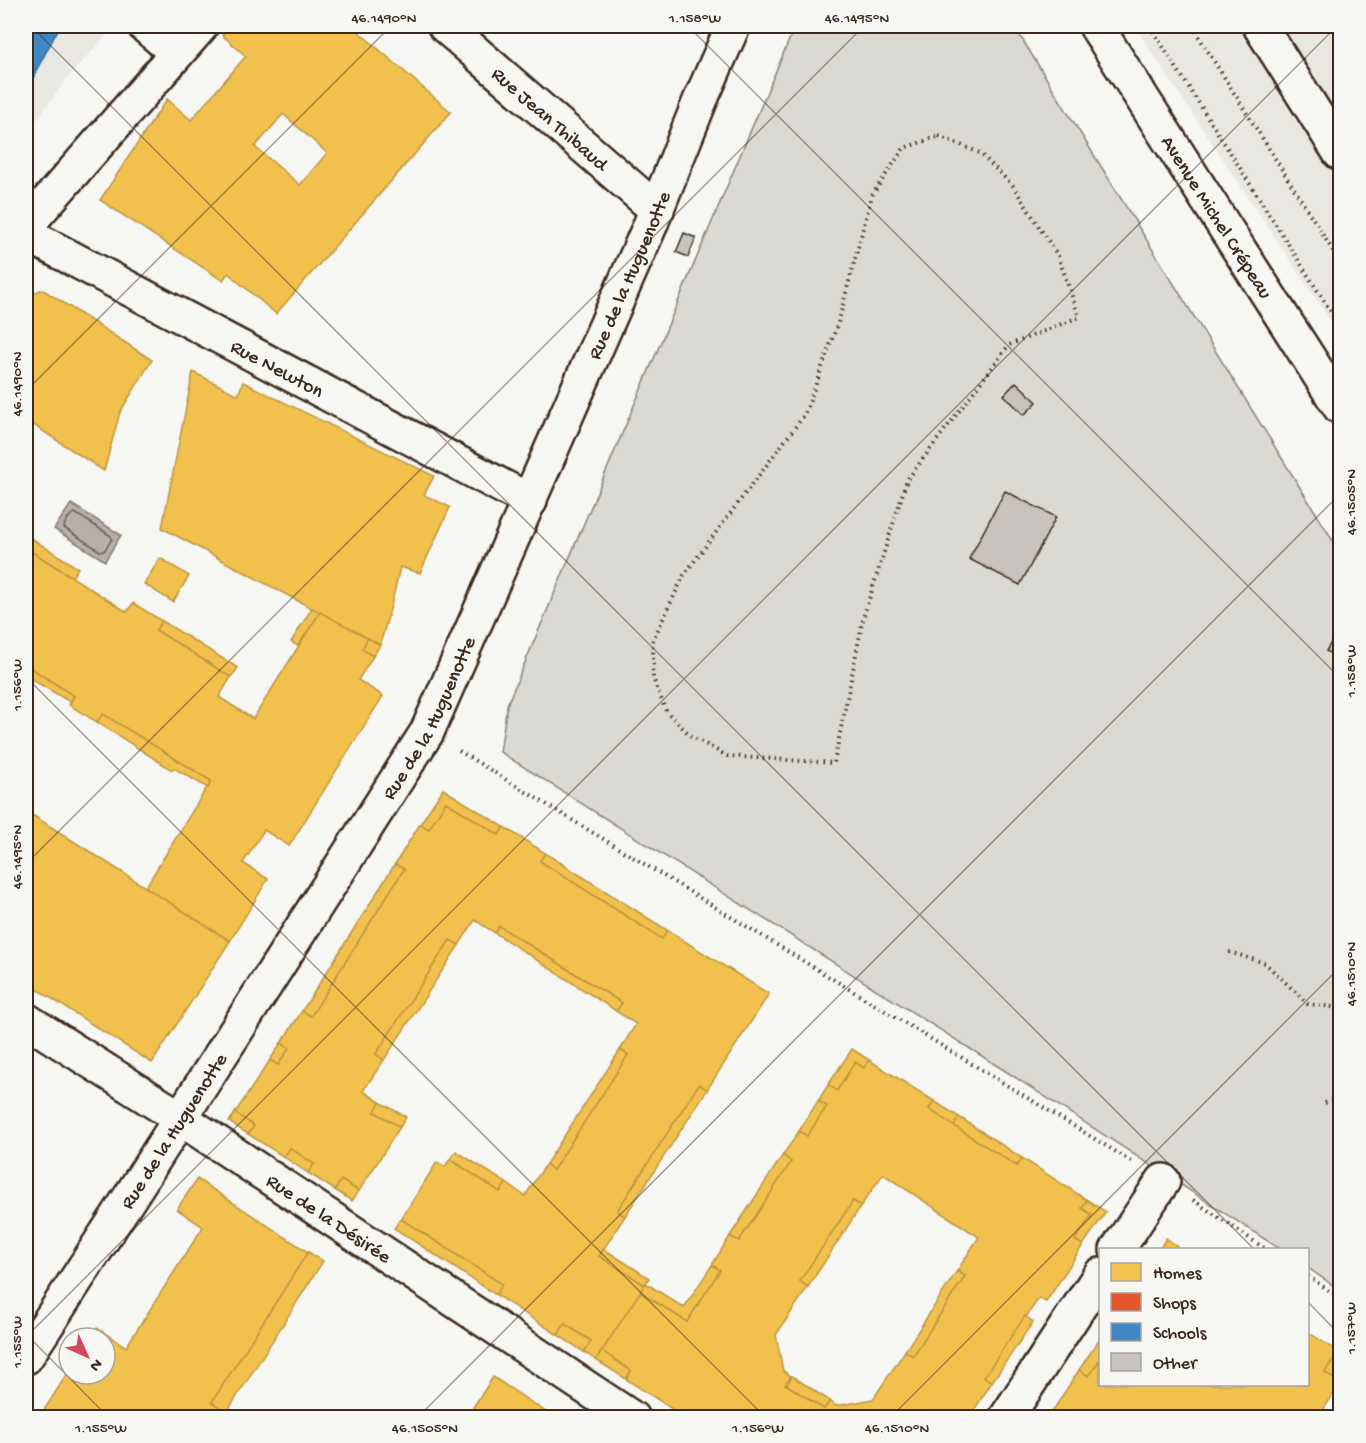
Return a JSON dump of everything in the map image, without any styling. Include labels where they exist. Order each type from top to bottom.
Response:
[{"type":"street","points":[[145,26],[177,53]]},
{"type":"street","points":[[26,226],[201,26]]},
{"type":"street","name":"Rue Jean Thibaud","points":[[445,26],[657,210]]},
{"type":"street","name":"Rue de la Huguenotte","points":[[26,1357],[427,732],[657,210],[700,101],[733,26]]},
{"type":"street","name":"Avenue Michel Crépeau","points":[[1096,26],[1341,407]]},
{"type":"street","points":[[1260,26],[1341,153]]},
{"type":"street","name":"Rue Newton","points":[[26,234],[530,501]]},
{"type":"street","name":"Rue de la Désirée","points":[[26,1020],[180,1118],[632,1418]]},
{"type":"street","points":[[1118,1248],[1163,1180]]},
{"type":"street","points":[[1006,1418],[1099,1278]]},
{"type":"path","points":[[1150,26],[1341,326]]},
{"type":"path","points":[[1192,26],[1341,262]]},
{"type":"path","points":[[939,136],[980,153],[1013,186],[1058,256],[1079,317],[1009,345],[907,480],[864,615],[834,763],[727,756],[691,736],[666,711],[653,678],[653,640],[684,575],[805,414],[838,323],[872,195],[904,148],[939,136]]},
{"type":"path","points":[[427,732],[1163,1180],[1264,1248]]},
{"type":"path","points":[[1229,952],[1265,963],[1308,1004],[1341,1008]]},
{"type":"path","points":[[1325,1103],[1341,1097]]},
{"type":"path","points":[[1309,1277],[1341,1298]]},
{"type":"shaded area","points":[[26,26],[102,26],[109,32],[68,77],[32,126],[26,141]]},
{"type":"shaded area","points":[[795,26],[1014,26],[1340,552],[1340,1290],[1309,1269],[1309,1248],[1278,1248],[1007,1072],[500,752],[507,705]]},
{"type":"shaded area","points":[[1134,26],[1340,26],[1340,335]]},
{"type":"water","points":[[71,504],[121,535],[105,561],[54,529]]},
{"type":"building: Homes","points":[[233,26],[352,26],[451,112],[276,314],[228,273],[223,280],[219,278],[100,200],[167,99],[191,120],[246,56],[222,35]],"holes":[[[283,114],[327,153],[300,185],[255,147]]]},
{"type":"building: Homes","points":[[41,290],[152,360],[120,412],[104,471],[26,420],[26,301],[30,294]]},
{"type":"building: Homes","points":[[193,372],[238,395],[243,382],[434,476],[424,495],[450,507],[420,573],[400,567],[380,645],[162,528]]},
{"type":"building: Homes","points":[[26,535],[78,568],[72,577],[26,548]]},
{"type":"building: Homes","points":[[26,548],[127,612],[133,603],[162,621],[156,630],[231,677],[219,697],[253,719],[320,612],[368,638],[362,649],[373,656],[358,680],[383,696],[289,846],[264,830],[243,863],[268,879],[230,941],[145,888],[211,781],[103,714],[97,722],[69,705],[74,696],[26,665]]},
{"type":"building: Homes","points":[[160,558],[189,576],[173,602],[144,584]]},
{"type":"building: Homes","points":[[312,608],[320,612],[298,646],[291,642]]},
{"type":"building: Homes","points":[[162,621],[238,668],[231,677],[156,630]]},
{"type":"building: Homes","points":[[368,638],[380,645],[373,656],[362,649]]},
{"type":"building: Homes","points":[[26,665],[74,696],[70,702],[26,676]]},
{"type":"building: Homes","points":[[103,714],[211,781],[208,788],[174,768],[172,770],[97,722]]},
{"type":"building: Homes","points":[[443,789],[504,827],[499,835],[446,802],[429,829],[420,824]]},
{"type":"building: Homes","points":[[446,802],[499,835],[504,827],[545,853],[540,861],[662,939],[667,930],[769,994],[707,1090],[699,1084],[617,1211],[625,1216],[599,1256],[645,1285],[596,1360],[584,1352],[591,1341],[565,1324],[558,1335],[496,1295],[502,1284],[401,1219],[437,1162],[445,1167],[450,1159],[500,1192],[506,1183],[525,1196],[546,1164],[553,1170],[628,1055],[620,1050],[636,1024],[616,1011],[622,1003],[499,926],[495,933],[475,920],[459,945],[450,940],[376,1054],[384,1060],[363,1091],[380,1102],[375,1112],[400,1127],[359,1191],[341,1180],[335,1190],[308,1173],[314,1164],[290,1148],[284,1157],[248,1134],[254,1126],[235,1113],[270,1060],[278,1065],[289,1048],[281,1043],[302,1011],[311,1016],[404,869],[395,864],[420,824],[429,829]]},
{"type":"building: Homes","points":[[26,811],[230,941],[152,1063],[26,982]]},
{"type":"building: Homes","points":[[545,853],[667,930],[662,939],[540,861]]},
{"type":"building: Homes","points":[[395,864],[404,869],[311,1016],[302,1011]]},
{"type":"building: Homes","points":[[499,926],[622,1003],[616,1011],[495,933]]},
{"type":"building: Homes","points":[[450,940],[459,945],[384,1060],[376,1054]]},
{"type":"building: Homes","points":[[281,1043],[289,1048],[278,1065],[270,1060]]},
{"type":"building: Homes","points":[[852,1049],[869,1060],[864,1068],[855,1062],[837,1091],[828,1085]]},
{"type":"building: Homes","points":[[620,1050],[628,1055],[553,1170],[546,1164]]},
{"type":"building: Homes","points":[[869,1060],[934,1101],[929,1109],[1017,1166],[1022,1158],[1087,1200],[1082,1208],[1092,1215],[1075,1240],[1083,1245],[1046,1302],[1039,1298],[984,1377],[992,1382],[969,1418],[686,1418],[626,1379],[631,1371],[602,1351],[640,1292],[687,1322],[720,1270],[712,1265],[730,1236],[739,1241],[791,1162],[783,1155],[799,1131],[807,1136],[827,1106],[818,1101],[828,1085],[837,1091],[855,1062],[864,1068]],"holes":[[[883,1174],[979,1237],[957,1271],[965,1276],[913,1356],[905,1351],[873,1399],[836,1406],[830,1401],[824,1409],[785,1384],[791,1376],[783,1371],[776,1335],[808,1287],[800,1281],[853,1201],[861,1206]]]},
{"type":"building: Homes","points":[[699,1084],[707,1090],[625,1216],[617,1211]]},
{"type":"building: Homes","points":[[818,1101],[827,1106],[807,1136],[799,1131]]},
{"type":"building: Homes","points":[[934,1101],[959,1117],[954,1126],[929,1109]]},
{"type":"building: Homes","points":[[380,1102],[406,1117],[400,1127],[375,1112]]},
{"type":"building: Homes","points":[[235,1113],[254,1126],[248,1134],[229,1122]]},
{"type":"building: Homes","points":[[959,1117],[1022,1158],[1017,1166],[954,1126]]},
{"type":"building: Homes","points":[[290,1148],[314,1164],[308,1173],[284,1157]]},
{"type":"building: Homes","points":[[456,1151],[506,1183],[500,1192],[450,1159]]},
{"type":"building: Homes","points":[[783,1155],[791,1162],[739,1241],[730,1236]]},
{"type":"building: Homes","points":[[197,1179],[308,1252],[212,1402],[236,1418],[39,1418],[59,1386],[117,1386],[117,1341],[126,1347],[203,1227],[177,1209]]},
{"type":"building: Homes","points":[[341,1180],[359,1191],[352,1201],[335,1190]]},
{"type":"building: Homes","points":[[1087,1200],[1106,1212],[1083,1245],[1075,1240],[1092,1215],[1082,1208]]},
{"type":"building: Homes","points":[[853,1201],[861,1206],[808,1287],[800,1281]]},
{"type":"building: Homes","points":[[401,1219],[502,1284],[496,1295],[394,1228]]},
{"type":"building: Homes","points":[[1166,1238],[1177,1246],[1176,1248],[1160,1248]]},
{"type":"building: Homes","points":[[604,1249],[649,1278],[645,1285],[599,1256]]},
{"type":"building: Homes","points":[[308,1252],[323,1261],[227,1412],[212,1402]]},
{"type":"building: Homes","points":[[712,1265],[720,1270],[687,1322],[640,1292],[646,1283],[684,1308]]},
{"type":"building: Homes","points":[[957,1271],[965,1276],[913,1356],[905,1351]]},
{"type":"building: Homes","points":[[1025,1316],[1033,1322],[992,1382],[984,1377]]},
{"type":"building: Homes","points":[[565,1324],[591,1341],[584,1352],[558,1335]]},
{"type":"building: Homes","points":[[1309,1333],[1338,1352],[1325,1372],[1340,1384],[1318,1418],[1273,1418],[1267,1414],[1264,1418],[1048,1418],[1079,1370],[1089,1376],[1099,1361],[1099,1386],[1309,1386]]},
{"type":"building: Homes","points":[[1099,1340],[1099,1361],[1089,1376],[1079,1370]]},
{"type":"building: Homes","points":[[602,1351],[631,1371],[626,1379],[596,1360]]},
{"type":"building: Homes","points":[[1338,1352],[1340,1354],[1340,1383],[1325,1372]]},
{"type":"building: Homes","points":[[792,1376],[830,1401],[824,1409],[787,1385]]},
{"type":"building: Homes","points":[[493,1377],[555,1418],[466,1418]]},
{"type":"building: Shops","points":[[1331,26],[1340,26],[1340,40]]},
{"type":"building: Schools","points":[[26,26],[60,26],[36,71],[26,103]]},
{"type":"building: Other","points":[[684,233],[696,238],[688,257],[676,252]]},
{"type":"building: Other","points":[[1016,382],[1037,402],[1024,415],[1004,395]]},
{"type":"building: Other","points":[[1005,491],[1056,517],[1020,585],[969,559]]},
{"type":"building: Other","points":[[1340,625],[1340,646],[1332,641]]},
{"type":"building: Other","points":[[1332,641],[1340,646],[1340,659],[1326,651]]}]
